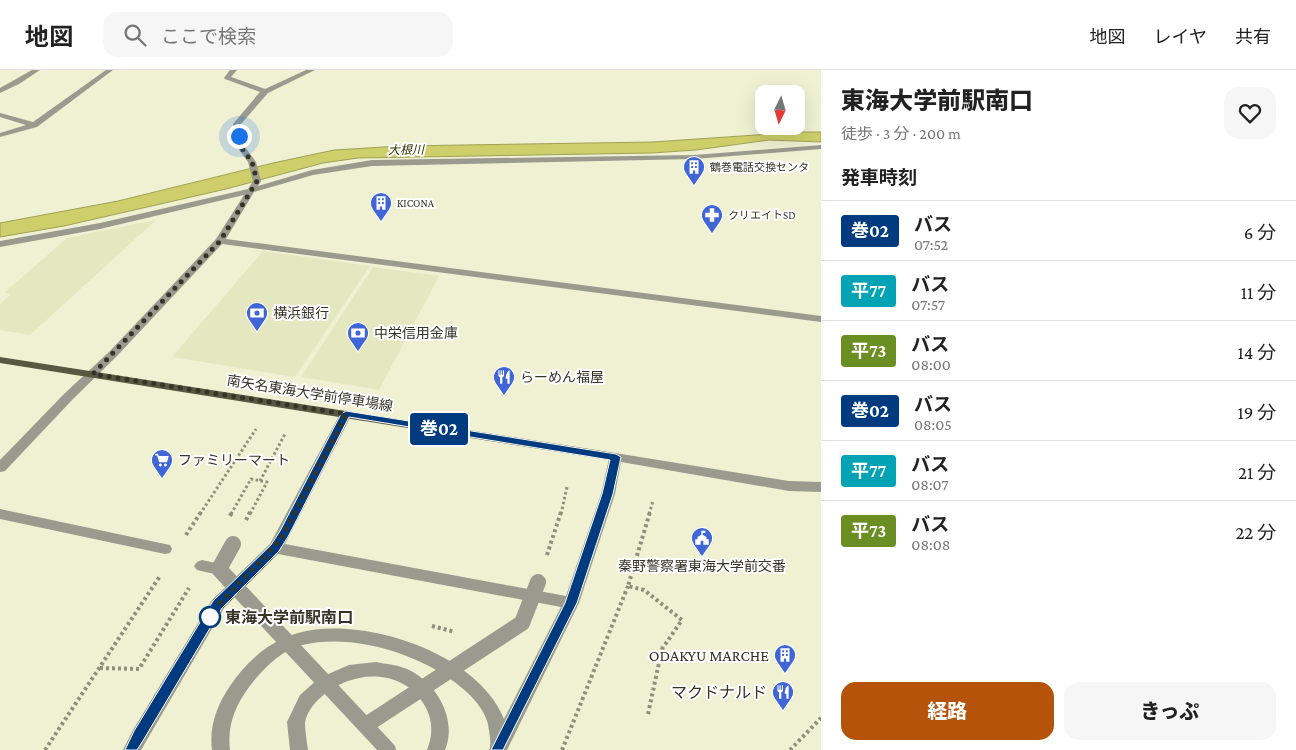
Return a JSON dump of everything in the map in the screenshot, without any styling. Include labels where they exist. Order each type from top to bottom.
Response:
[{"type":"main road","name":"南矢名東海大学前停車場線","points":[[0,360],[616,457]]},
{"type":"street","points":[[0,91],[37,70]]},
{"type":"street","points":[[0,135],[34,125],[110,70]]},
{"type":"street","points":[[234,70],[227,78],[265,91]]},
{"type":"street","points":[[0,468],[220,241],[255,185],[252,162],[241,147],[237,124],[265,91],[312,70]]},
{"type":"street","points":[[0,116],[34,125]]},
{"type":"street","points":[[0,244],[100,226],[255,185],[372,163],[694,157],[821,147]]},
{"type":"street","points":[[220,241],[821,319]]},
{"type":"street","points":[[132,750],[139,735],[218,604],[275,548],[346,414]]},
{"type":"street","points":[[499,748],[571,603],[608,494],[616,457],[790,486],[821,487]]},
{"type":"street","points":[[0,514],[165,550]]},
{"type":"street","points":[[220,569],[233,544]]},
{"type":"street","points":[[275,548],[571,603]]},
{"type":"street","points":[[202,566],[220,569],[388,750]]},
{"type":"street","points":[[366,725],[522,623],[538,582]]},
{"type":"street","points":[[221,750],[218,736],[226,707],[244,679],[263,659],[298,639],[331,636],[365,639],[408,649],[442,664],[473,686],[494,716],[499,748]]},
{"type":"street","points":[[299,750],[296,729],[301,710],[312,694],[325,682],[347,672],[368,668],[389,670],[408,677],[423,688],[435,705],[441,724],[439,744],[436,750]]},
{"type":"path","points":[[186,536],[256,429]]},
{"type":"path","points":[[260,481],[285,434]]},
{"type":"path","points":[[233,544],[267,482],[251,479]]},
{"type":"path","points":[[538,582],[567,487]]},
{"type":"path","points":[[562,750],[628,586],[653,501]]},
{"type":"path","points":[[99,668],[139,669],[202,566]]},
{"type":"path","points":[[45,750],[164,569]]},
{"type":"path","points":[[628,586],[644,590],[682,620],[662,649],[648,714]]},
{"type":"path","points":[[790,750],[821,718]]},
{"type":"shaded area","points":[[156,220],[30,335],[0,330],[0,304],[11,294],[4,293],[67,238]]},
{"type":"shaded area","points":[[263,251],[370,266],[295,377],[172,357]]},
{"type":"shaded area","points":[[373,267],[439,276],[379,390],[301,377]]},
{"type":"water","name":"大根川","points":[[805,132],[821,132],[821,142],[769,140],[696,150],[652,153],[358,158],[323,163],[226,189],[64,226],[0,237],[0,223],[118,201],[334,150],[400,146],[653,142],[756,135],[805,135]]},
{"type":"bus line","name":"巻02","points":[[132,750],[139,735],[218,604],[275,548],[346,414],[616,457],[608,494],[571,603],[498,750]]},
{"type":"place","name":"鶴巻電話交換センタ","points":[[694,186]]},
{"type":"place","name":"KICONA","points":[[381,222]]},
{"type":"place","name":"クリエイトSD","points":[[712,234]]},
{"type":"place","name":"横浜銀行","points":[[257,332]]},
{"type":"place","name":"中栄信用金庫","points":[[358,352]]},
{"type":"place","name":"らーめん福屋","points":[[504,396]]},
{"type":"place","name":"ファミリーマート","points":[[162,479]]},
{"type":"place","name":"秦野警察署東海大学前交番","points":[[702,557]]},
{"type":"place","name":"東海大学前駅南口","points":[[210,617]]},
{"type":"place","name":"ODAKYU MARCHE","points":[[785,674]]},
{"type":"place","name":"マクドナルド","points":[[783,711]]},
{"type":"route","points":[[210,617],[208,621],[218,604],[275,548],[346,414],[93,374],[220,241],[253,190],[257,181],[252,162],[241,147],[239,136]]}]
